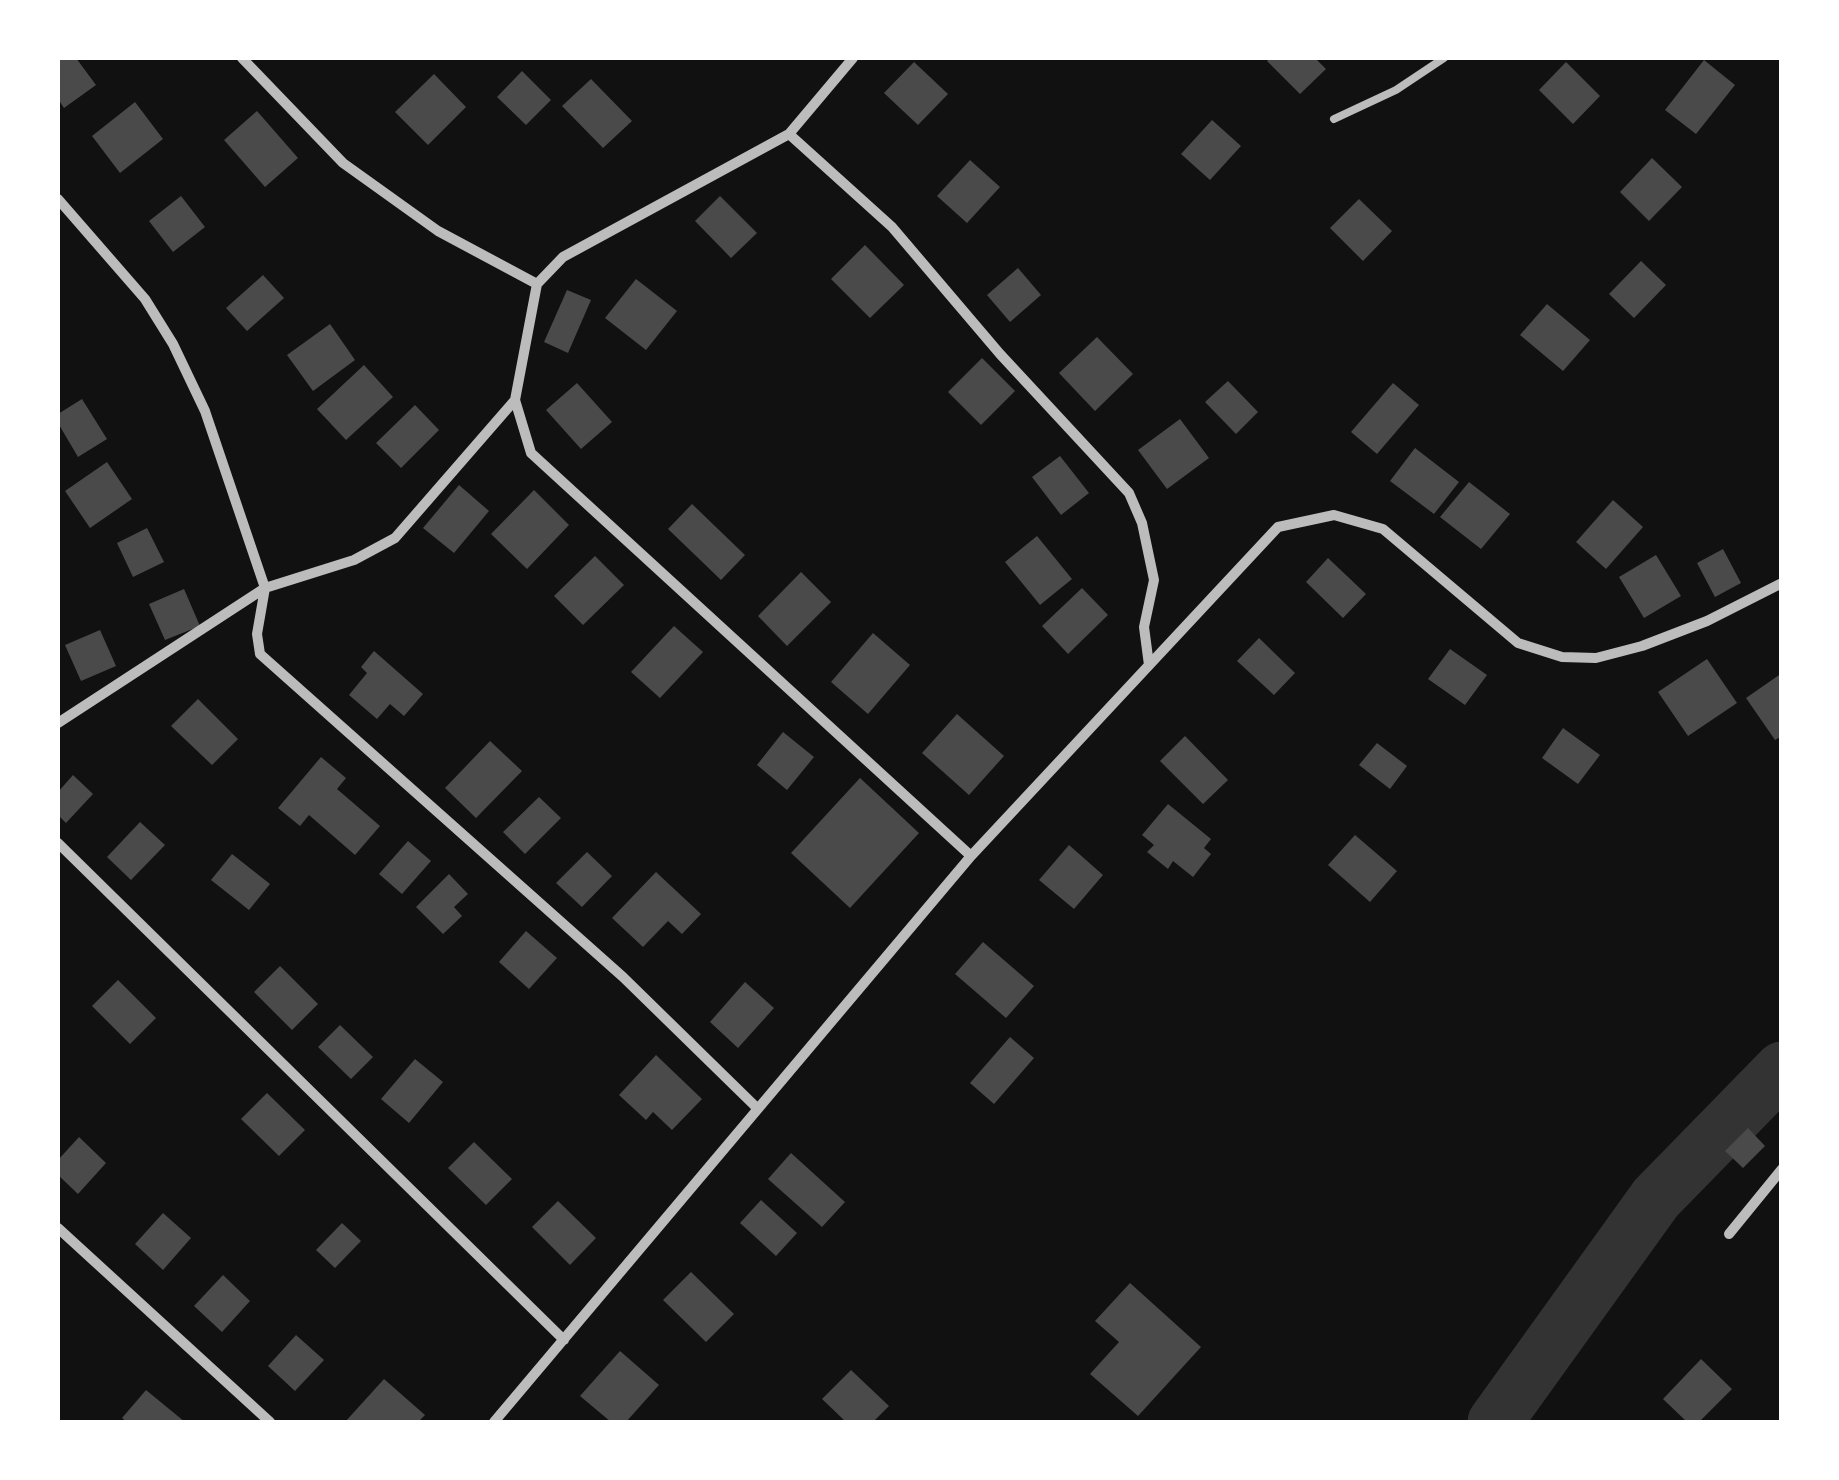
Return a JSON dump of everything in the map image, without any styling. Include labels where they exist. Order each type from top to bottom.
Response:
[{"type":"street","points":[[242,58],[342,163],[438,231],[537,284]]},
{"type":"street","points":[[853,58],[789,134],[563,257],[537,284],[515,400],[531,453],[971,856]]},
{"type":"street","points":[[789,134],[892,227],[1000,354],[1129,493],[1142,524],[1154,580],[1144,627],[1149,665]]},
{"type":"street","points":[[58,199],[145,299],[174,344],[206,411],[266,588],[258,634],[260,654],[623,977],[756,1107]]},
{"type":"street","points":[[58,724],[266,588],[354,560],[396,538],[515,400]]},
{"type":"street","points":[[494,1422],[971,856],[1278,527],[1334,515],[1383,529],[1518,643],[1562,658],[1596,658],[1642,646],[1706,621],[1782,583]]},
{"type":"street","points":[[58,843],[564,1340]]},
{"type":"street","points":[[1730,1234],[1782,1169]]},
{"type":"street","points":[[58,1228],[270,1422]]},
{"type":"lane","points":[[1334,120],[1396,90],[1444,58]]},
{"type":"building","points":[[58,58],[76,58],[96,85],[64,108],[58,99]]},
{"type":"building","points":[[1315,58],[1326,69],[1300,94],[1267,61]]},
{"type":"building","points":[[1704,60],[1735,85],[1696,134],[1665,110]]},
{"type":"building","points":[[914,62],[948,94],[918,125],[884,93]]},
{"type":"building","points":[[1566,62],[1600,96],[1573,124],[1539,90]]},
{"type":"building","points":[[522,71],[551,100],[526,125],[497,97]]},
{"type":"building","points":[[434,74],[466,107],[428,145],[395,112]]},
{"type":"building","points":[[591,79],[632,121],[603,148],[562,106]]},
{"type":"building","points":[[135,102],[163,139],[120,173],[92,136]]},
{"type":"building","points":[[257,111],[298,158],[265,187],[224,140]]},
{"type":"building","points":[[1212,120],[1241,146],[1210,180],[1181,154]]},
{"type":"building","points":[[1652,158],[1682,187],[1649,221],[1620,192]]},
{"type":"building","points":[[970,160],[1000,187],[967,223],[937,196]]},
{"type":"building","points":[[181,196],[205,227],[173,252],[149,221]]},
{"type":"building","points":[[720,196],[757,233],[731,258],[695,221]]},
{"type":"building","points":[[1359,199],[1392,231],[1363,261],[1330,228]]},
{"type":"building","points":[[865,245],[904,285],[870,318],[831,279]]},
{"type":"building","points":[[1641,261],[1666,285],[1634,318],[1609,294]]},
{"type":"building","points":[[1018,268],[1041,295],[1010,322],[987,295]]},
{"type":"building","points":[[263,275],[284,298],[247,331],[226,308]]},
{"type":"building","points":[[636,279],[677,311],[646,350],[605,318]]},
{"type":"building","points":[[567,290],[591,300],[568,353],[544,342]]},
{"type":"building","points":[[1547,304],[1590,340],[1563,371],[1520,335]]},
{"type":"building","points":[[330,324],[355,360],[313,391],[287,355]]},
{"type":"building","points":[[1097,337],[1133,374],[1095,411],[1059,373]]},
{"type":"building","points":[[982,358],[1015,391],[981,425],[948,392]]},
{"type":"building","points":[[364,365],[393,397],[346,440],[317,409]]},
{"type":"building","points":[[1228,381],[1258,412],[1236,434],[1205,402]]},
{"type":"building","points":[[577,383],[612,422],[581,449],[546,410]]},
{"type":"building","points":[[1393,383],[1419,405],[1377,454],[1351,432]]},
{"type":"building","points":[[82,399],[107,439],[78,457],[58,423],[58,414]]},
{"type":"building","points":[[415,405],[439,430],[401,468],[376,443]]},
{"type":"building","points":[[1180,419],[1209,458],[1167,489],[1138,450]]},
{"type":"building","points":[[1415,448],[1459,482],[1434,514],[1390,481]]},
{"type":"building","points":[[1060,456],[1089,493],[1061,515],[1032,477]]},
{"type":"building","points":[[107,462],[132,499],[90,528],[65,491]]},
{"type":"building","points":[[1469,482],[1510,514],[1481,549],[1440,517]]},
{"type":"building","points":[[459,485],[489,511],[454,553],[423,528]]},
{"type":"building","points":[[534,490],[569,525],[527,569],[491,534]]},
{"type":"building","points":[[1613,500],[1643,527],[1606,569],[1576,542]]},
{"type":"building","points":[[692,504],[745,555],[721,580],[668,529]]},
{"type":"building","points":[[147,528],[164,562],[133,577],[117,543]]},
{"type":"building","points":[[1037,536],[1072,579],[1040,605],[1005,562]]},
{"type":"building","points":[[1723,549],[1741,583],[1715,597],[1697,563]]},
{"type":"building","points":[[1656,555],[1681,596],[1644,618],[1619,577]]},
{"type":"building","points":[[595,556],[624,585],[583,625],[554,596]]},
{"type":"building","points":[[1328,558],[1366,594],[1343,618],[1306,582]]},
{"type":"building","points":[[801,572],[831,602],[787,646],[758,616]]},
{"type":"building","points":[[1082,588],[1108,615],[1068,654],[1042,626]]},
{"type":"building","points":[[184,589],[200,626],[165,640],[149,604]]},
{"type":"building","points":[[674,626],[703,652],[660,698],[631,672]]},
{"type":"building","points":[[100,630],[116,666],[81,681],[65,645]]},
{"type":"building","points":[[873,633],[910,665],[868,714],[831,682]]},
{"type":"building","points":[[1259,638],[1295,673],[1274,695],[1237,661]]},
{"type":"building","points":[[1450,649],[1487,675],[1465,705],[1428,679]]},
{"type":"building","points":[[374,651],[423,694],[404,716],[390,704],[377,719],[349,695],[367,673],[361,667]]},
{"type":"building","points":[[1707,659],[1737,703],[1688,736],[1658,692]]},
{"type":"building","points":[[1782,673],[1782,736],[1775,740],[1746,698]]},
{"type":"building","points":[[198,699],[238,739],[212,765],[171,726]]},
{"type":"building","points":[[957,714],[1004,756],[969,795],[922,753]]},
{"type":"building","points":[[1563,728],[1600,755],[1578,784],[1542,758]]},
{"type":"building","points":[[783,732],[814,757],[787,790],[757,765]]},
{"type":"building","points":[[1185,736],[1228,780],[1203,804],[1160,761]]},
{"type":"building","points":[[490,741],[522,771],[476,818],[445,788]]},
{"type":"building","points":[[1377,743],[1407,766],[1390,789],[1359,765]]},
{"type":"building","points":[[321,757],[346,778],[337,789],[380,826],[355,855],[309,815],[300,826],[278,808]]},
{"type":"building","points":[[73,775],[93,794],[66,823],[58,815],[58,792]]},
{"type":"building","points":[[860,778],[919,833],[850,908],[791,853]]},
{"type":"building","points":[[539,797],[561,818],[525,854],[503,832]]},
{"type":"building","points":[[1168,804],[1211,839],[1204,848],[1211,854],[1193,877],[1173,861],[1168,869],[1147,852],[1154,845],[1142,835]]},
{"type":"building","points":[[140,822],[165,845],[131,880],[107,857]]},
{"type":"building","points":[[1355,835],[1397,871],[1370,902],[1328,865]]},
{"type":"building","points":[[408,841],[431,861],[402,894],[379,874]]},
{"type":"building","points":[[1069,845],[1103,875],[1074,909],[1039,880]]},
{"type":"building","points":[[587,852],[612,876],[582,907],[556,883]]},
{"type":"building","points":[[232,854],[270,884],[249,910],[211,880]]},
{"type":"building","points":[[656,872],[701,914],[682,934],[668,921],[643,947],[612,918]]},
{"type":"building","points":[[449,874],[468,894],[454,907],[462,916],[443,934],[416,907]]},
{"type":"building","points":[[526,931],[557,958],[529,989],[499,962]]},
{"type":"building","points":[[983,942],[1034,986],[1006,1018],[955,974]]},
{"type":"building","points":[[280,966],[318,1004],[292,1030],[254,992]]},
{"type":"building","points":[[118,980],[156,1018],[130,1044],[92,1006]]},
{"type":"building","points":[[745,982],[774,1008],[738,1048],[710,1022]]},
{"type":"building","points":[[340,1025],[373,1057],[351,1079],[318,1047]]},
{"type":"building","points":[[1010,1037],[1034,1058],[994,1104],[970,1083]]},
{"type":"building","points":[[656,1055],[702,1099],[672,1130],[653,1112],[646,1120],[619,1095]]},
{"type":"building","points":[[415,1059],[443,1082],[409,1123],[381,1099]]},
{"type":"building","points":[[267,1093],[305,1130],[279,1156],[241,1119]]},
{"type":"building","points":[[1748,1128],[1765,1146],[1743,1168],[1725,1151]]},
{"type":"building","points":[[79,1137],[106,1163],[78,1194],[58,1175],[58,1160]]},
{"type":"building","points":[[474,1142],[512,1179],[486,1205],[448,1168]]},
{"type":"building","points":[[791,1153],[845,1202],[822,1227],[768,1179]]},
{"type":"building","points":[[761,1200],[797,1233],[776,1256],[740,1223]]},
{"type":"building","points":[[558,1201],[596,1238],[570,1265],[532,1227]]},
{"type":"building","points":[[163,1213],[191,1238],[163,1270],[135,1244]]},
{"type":"building","points":[[342,1223],[361,1241],[335,1268],[316,1250]]},
{"type":"building","points":[[691,1272],[734,1314],[706,1342],[663,1300]]},
{"type":"building","points":[[223,1275],[250,1301],[222,1332],[194,1306]]},
{"type":"building","points":[[1130,1283],[1201,1347],[1138,1416],[1090,1374],[1119,1342],[1095,1321]]},
{"type":"building","points":[[296,1335],[324,1360],[295,1391],[268,1366]]},
{"type":"building","points":[[620,1351],[659,1385],[626,1422],[611,1422],[580,1396]]},
{"type":"building","points":[[1701,1359],[1732,1389],[1699,1422],[1687,1422],[1663,1399]]},
{"type":"building","points":[[851,1370],[889,1406],[873,1422],[846,1422],[822,1399]]},
{"type":"building","points":[[384,1379],[425,1415],[418,1422],[345,1422]]},
{"type":"building","points":[[146,1390],[185,1422],[127,1422],[122,1418]]},
{"type":"waterway","points":[[1495,1422],[1656,1198],[1782,1069]]}]
